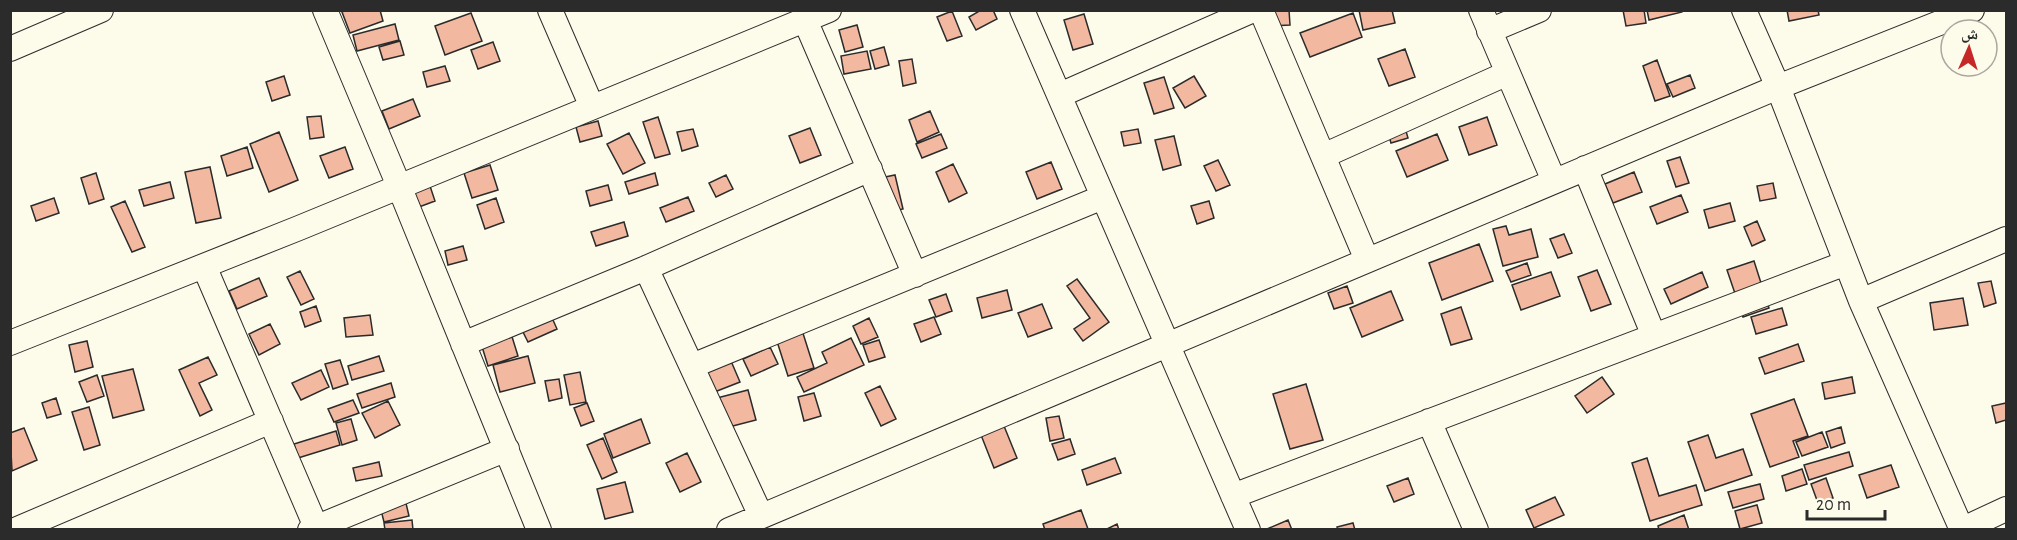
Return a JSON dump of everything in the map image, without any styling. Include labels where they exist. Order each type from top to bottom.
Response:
[{"type":"street","points":[[10,49],[101,10]]},
{"type":"street","points":[[325,10],[539,530]]},
{"type":"street","points":[[550,10],[592,107]]},
{"type":"street","points":[[10,343],[829,10]]},
{"type":"street","points":[[1022,10],[1248,530]]},
{"type":"street","points":[[1060,95],[1252,10]]},
{"type":"street","points":[[1261,10],[1367,260]]},
{"type":"street","points":[[1539,10],[1485,21],[1554,181]]},
{"type":"street","points":[[1744,10],[1778,87],[1861,301],[1962,529],[2007,509]]},
{"type":"street","points":[[729,530],[1778,87],[1972,10]]},
{"type":"street","points":[[805,20],[915,275]]},
{"type":"street","points":[[1323,156],[1508,73]]},
{"type":"street","points":[[1585,168],[1654,336]]},
{"type":"street","points":[[463,344],[646,268],[870,169]]},
{"type":"street","points":[[692,366],[1103,197]]},
{"type":"street","points":[[1861,301],[2007,239]]},
{"type":"street","points":[[1233,496],[1846,263]]},
{"type":"street","points":[[204,266],[271,421],[313,528],[507,449]]},
{"type":"street","points":[[646,268],[761,516]]},
{"type":"street","points":[[15,530],[61,521],[271,421]]},
{"type":"street","points":[[1429,421],[1476,530]]},
{"type":"building","points":[[380,10],[383,21],[350,33],[342,12]]},
{"type":"building","points":[[981,10],[993,10],[997,19],[976,30],[969,17]]},
{"type":"building","points":[[1269,10],[1289,10],[1290,25],[1271,26]]},
{"type":"building","points":[[1359,10],[1392,10],[1395,23],[1363,30]]},
{"type":"building","points":[[1623,10],[1644,10],[1646,23],[1626,26]]},
{"type":"building","points":[[1647,10],[1682,10],[1682,12],[1649,20]]},
{"type":"building","points":[[1787,10],[1818,10],[1819,15],[1789,21]]},
{"type":"building","points":[[952,11],[962,36],[947,41],[937,17]]},
{"type":"building","points":[[471,13],[482,41],[445,55],[435,26]]},
{"type":"building","points":[[1353,13],[1362,37],[1310,57],[1300,33]]},
{"type":"building","points":[[1084,14],[1093,44],[1073,50],[1064,20]]},
{"type":"building","points":[[395,24],[399,40],[357,51],[353,35]]},
{"type":"building","points":[[857,25],[863,47],[845,52],[839,30]]},
{"type":"building","points":[[400,41],[404,55],[383,60],[379,47]]},
{"type":"building","points":[[493,42],[500,61],[478,69],[471,50]]},
{"type":"building","points":[[884,47],[889,65],[875,69],[870,51]]},
{"type":"building","points":[[1405,49],[1415,77],[1389,86],[1378,59]]},
{"type":"building","points":[[867,51],[871,69],[844,74],[841,56]]},
{"type":"building","points":[[912,59],[916,83],[903,86],[899,61]]},
{"type":"building","points":[[1657,60],[1670,96],[1655,101],[1643,66]]},
{"type":"building","points":[[445,66],[450,81],[427,87],[423,72]]},
{"type":"building","points":[[1690,75],[1695,88],[1673,97],[1667,84]]},
{"type":"building","points":[[284,76],[290,95],[272,101],[266,82]]},
{"type":"building","points":[[1194,76],[1206,96],[1185,108],[1173,88]]},
{"type":"building","points":[[1164,77],[1174,108],[1154,114],[1144,83]]},
{"type":"building","points":[[413,99],[420,116],[389,129],[382,111]]},
{"type":"building","points":[[930,111],[939,132],[917,142],[909,120]]},
{"type":"building","points":[[1401,114],[1408,138],[1391,143],[1384,119]]},
{"type":"building","points":[[321,116],[324,137],[310,139],[307,117]]},
{"type":"building","points":[[658,117],[670,154],[655,158],[643,122]]},
{"type":"building","points":[[1487,117],[1497,145],[1469,155],[1459,127]]},
{"type":"building","points":[[598,121],[602,136],[580,142],[576,127]]},
{"type":"building","points":[[810,128],[821,155],[800,163],[789,136]]},
{"type":"building","points":[[693,129],[698,146],[682,151],[677,132]]},
{"type":"building","points":[[1138,129],[1141,143],[1124,146],[1121,132]]},
{"type":"building","points":[[279,132],[298,180],[269,192],[250,144]]},
{"type":"building","points":[[629,133],[645,163],[623,174],[607,144]]},
{"type":"building","points":[[941,134],[947,148],[922,158],[916,144]]},
{"type":"building","points":[[1437,134],[1448,160],[1407,177],[1396,151]]},
{"type":"building","points":[[1174,136],[1181,165],[1163,170],[1155,140]]},
{"type":"building","points":[[247,147],[253,168],[227,176],[221,156]]},
{"type":"building","points":[[345,147],[353,169],[329,178],[320,156]]},
{"type":"building","points":[[1680,157],[1689,183],[1676,187],[1667,161]]},
{"type":"building","points":[[1218,160],[1230,185],[1216,191],[1204,166]]},
{"type":"building","points":[[1051,162],[1062,189],[1037,199],[1026,172]]},
{"type":"building","points":[[953,164],[967,193],[949,202],[936,172]]},
{"type":"building","points":[[490,165],[498,190],[472,198],[464,173]]},
{"type":"building","points":[[210,167],[221,218],[196,223],[185,172]]},
{"type":"building","points":[[1634,172],[1642,192],[1613,203],[1605,184]]},
{"type":"building","points":[[96,173],[104,199],[89,204],[81,178]]},
{"type":"building","points":[[655,173],[658,185],[629,194],[625,182]]},
{"type":"building","points":[[426,174],[435,201],[419,207],[410,179]]},
{"type":"building","points":[[726,175],[733,189],[716,197],[709,183]]},
{"type":"building","points":[[895,175],[903,209],[888,212],[880,178]]},
{"type":"building","points":[[170,182],[174,198],[144,206],[139,190]]},
{"type":"building","points":[[1773,183],[1776,198],[1760,201],[1757,186]]},
{"type":"building","points":[[608,185],[612,200],[590,206],[586,191]]},
{"type":"building","points":[[1681,195],[1688,212],[1657,224],[1650,207]]},
{"type":"building","points":[[688,197],[694,211],[666,222],[660,208]]},
{"type":"building","points":[[54,198],[59,213],[36,221],[31,206]]},
{"type":"building","points":[[496,198],[504,222],[485,229],[477,205]]},
{"type":"building","points":[[125,201],[145,247],[132,252],[111,207]]},
{"type":"building","points":[[1209,201],[1214,218],[1197,224],[1191,206]]},
{"type":"building","points":[[1730,203],[1735,221],[1709,228],[1704,210]]},
{"type":"building","points":[[1757,221],[1765,240],[1752,246],[1744,227]]},
{"type":"building","points":[[624,222],[628,236],[596,246],[591,232]]},
{"type":"building","points":[[1506,226],[1509,235],[1531,229],[1538,257],[1503,266],[1493,229]]},
{"type":"building","points":[[1564,234],[1572,253],[1558,258],[1550,239]]},
{"type":"building","points":[[1479,244],[1493,281],[1442,300],[1429,263]]},
{"type":"building","points":[[463,246],[467,260],[448,265],[445,251]]},
{"type":"building","points":[[1754,261],[1769,308],[1743,317],[1727,270]]},
{"type":"building","points":[[1527,263],[1531,275],[1511,282],[1506,271]]},
{"type":"building","points":[[1597,270],[1611,304],[1591,311],[1578,277]]},
{"type":"building","points":[[300,271],[314,299],[301,305],[287,277]]},
{"type":"building","points":[[1551,272],[1560,296],[1521,310],[1512,285]]},
{"type":"building","points":[[1702,272],[1708,287],[1671,304],[1664,289]]},
{"type":"building","points":[[259,278],[267,296],[237,309],[229,291]]},
{"type":"building","points":[[1077,279],[1109,322],[1083,341],[1074,329],[1090,318],[1067,286]]},
{"type":"building","points":[[1991,281],[1996,303],[1984,307],[1978,283]]},
{"type":"building","points":[[1347,286],[1353,303],[1334,309],[1328,293]]},
{"type":"building","points":[[1007,290],[1012,310],[982,318],[977,298]]},
{"type":"building","points":[[1391,291],[1403,320],[1362,337],[1350,308]]},
{"type":"building","points":[[946,294],[952,311],[936,317],[929,300]]},
{"type":"building","points":[[1963,298],[1968,325],[1934,330],[1930,303]]},
{"type":"building","points":[[1042,304],[1052,328],[1028,337],[1018,313]]},
{"type":"building","points":[[316,306],[321,321],[305,327],[300,312]]},
{"type":"building","points":[[1461,307],[1472,339],[1451,345],[1441,314]]},
{"type":"building","points":[[1782,308],[1787,325],[1756,334],[1751,317]]},
{"type":"building","points":[[549,311],[557,329],[528,342],[519,324]]},
{"type":"building","points":[[370,315],[373,335],[346,337],[344,318]]},
{"type":"building","points":[[934,317],[941,334],[921,342],[914,324]]},
{"type":"building","points":[[869,318],[878,337],[861,344],[853,326]]},
{"type":"building","points":[[270,324],[280,344],[259,355],[249,334]]},
{"type":"building","points":[[509,327],[518,356],[488,366],[479,337]]},
{"type":"building","points":[[801,327],[814,368],[788,376],[775,335]]},
{"type":"building","points":[[851,338],[864,365],[804,392],[797,377],[827,363],[822,352]]},
{"type":"building","points":[[879,340],[885,357],[869,362],[863,345]]},
{"type":"building","points":[[87,341],[93,367],[75,372],[69,345]]},
{"type":"building","points":[[1798,344],[1804,361],[1765,374],[1759,358]]},
{"type":"building","points":[[770,347],[778,364],[751,376],[743,359]]},
{"type":"building","points":[[728,354],[740,382],[712,393],[701,364]]},
{"type":"building","points":[[379,356],[384,371],[352,380],[348,366]]},
{"type":"building","points":[[528,356],[535,383],[500,392],[493,365]]},
{"type":"building","points":[[208,357],[217,375],[199,383],[212,410],[200,416],[179,370]]},
{"type":"building","points":[[340,360],[348,384],[333,389],[325,364]]},
{"type":"building","points":[[133,369],[144,410],[113,418],[102,376]]},
{"type":"building","points":[[321,370],[329,387],[301,400],[292,383]]},
{"type":"building","points":[[580,372],[586,402],[570,405],[564,375]]},
{"type":"building","points":[[97,375],[104,396],[87,402],[79,382]]},
{"type":"building","points":[[1602,377],[1614,394],[1587,413],[1575,396]]},
{"type":"building","points":[[1852,377],[1855,393],[1825,399],[1822,383]]},
{"type":"building","points":[[559,379],[562,398],[549,401],[545,381]]},
{"type":"building","points":[[391,383],[395,397],[362,408],[357,394]]},
{"type":"building","points":[[1306,384],[1323,440],[1290,449],[1273,394]]},
{"type":"building","points":[[880,386],[896,419],[881,426],[865,393]]},
{"type":"building","points":[[748,390],[756,420],[721,429],[713,399]]},
{"type":"building","points":[[814,393],[821,416],[804,421],[798,397]]},
{"type":"building","points":[[56,398],[61,414],[47,418],[42,403]]},
{"type":"building","points":[[1794,399],[1808,436],[1793,441],[1799,457],[1770,467],[1751,414]]},
{"type":"building","points":[[353,400],[359,413],[334,422],[328,409]]},
{"type":"building","points":[[388,401],[400,425],[375,438],[362,413]]},
{"type":"building","points":[[587,403],[594,421],[581,426],[574,408]]},
{"type":"building","points":[[2006,403],[2006,420],[1996,423],[1992,406]]},
{"type":"building","points":[[89,407],[100,445],[84,450],[72,412]]},
{"type":"building","points":[[1059,416],[1064,438],[1050,441],[1046,418]]},
{"type":"building","points":[[351,419],[357,440],[342,445],[336,423]]},
{"type":"building","points":[[641,419],[650,443],[613,458],[604,434]]},
{"type":"building","points":[[1004,426],[1017,458],[994,468],[981,435]]},
{"type":"building","points":[[1841,427],[1845,443],[1831,448],[1826,432]]},
{"type":"building","points":[[24,428],[37,460],[12,471],[10,433]]},
{"type":"building","points":[[336,431],[340,445],[298,458],[294,444]]},
{"type":"building","points":[[1822,432],[1828,447],[1802,456],[1796,442]]},
{"type":"building","points":[[1708,435],[1716,458],[1743,449],[1752,475],[1705,491],[1688,442]]},
{"type":"building","points":[[603,438],[617,472],[602,479],[587,445]]},
{"type":"building","points":[[1070,439],[1075,454],[1058,460],[1052,444]]},
{"type":"building","points":[[1849,452],[1853,466],[1809,480],[1804,465]]},
{"type":"building","points":[[687,453],[701,482],[680,492],[666,463]]},
{"type":"building","points":[[1115,458],[1121,473],[1087,485],[1082,470]]},
{"type":"building","points":[[1647,458],[1659,496],[1696,485],[1702,505],[1650,521],[1632,463]]},
{"type":"building","points":[[379,462],[382,476],[356,481],[353,468]]},
{"type":"building","points":[[1891,465],[1899,487],[1867,498],[1859,475]]},
{"type":"building","points":[[1802,469],[1807,484],[1786,491],[1782,476]]},
{"type":"building","points":[[1408,478],[1414,494],[1394,502],[1387,486]]},
{"type":"building","points":[[1826,478],[1833,498],[1818,503],[1811,484]]},
{"type":"building","points":[[625,482],[633,512],[605,519],[597,489]]},
{"type":"building","points":[[1760,484],[1764,499],[1733,508],[1728,492]]},
{"type":"building","points":[[1555,497],[1564,515],[1534,528],[1526,510]]},
{"type":"building","points":[[405,499],[409,516],[384,522],[380,506]]},
{"type":"building","points":[[1757,505],[1762,523],[1740,529],[1735,511]]},
{"type":"building","points":[[1081,510],[1088,529],[1045,530],[1043,524]]},
{"type":"building","points":[[1684,515],[1689,530],[1659,530],[1658,526]]},
{"type":"building","points":[[412,520],[413,530],[385,530],[384,523]]},
{"type":"building","points":[[1288,520],[1292,530],[1267,530],[1267,529]]},
{"type":"building","points":[[1353,523],[1355,530],[1338,530],[1337,527]]},
{"type":"building","points":[[1117,524],[1119,530],[1105,530]]}]
